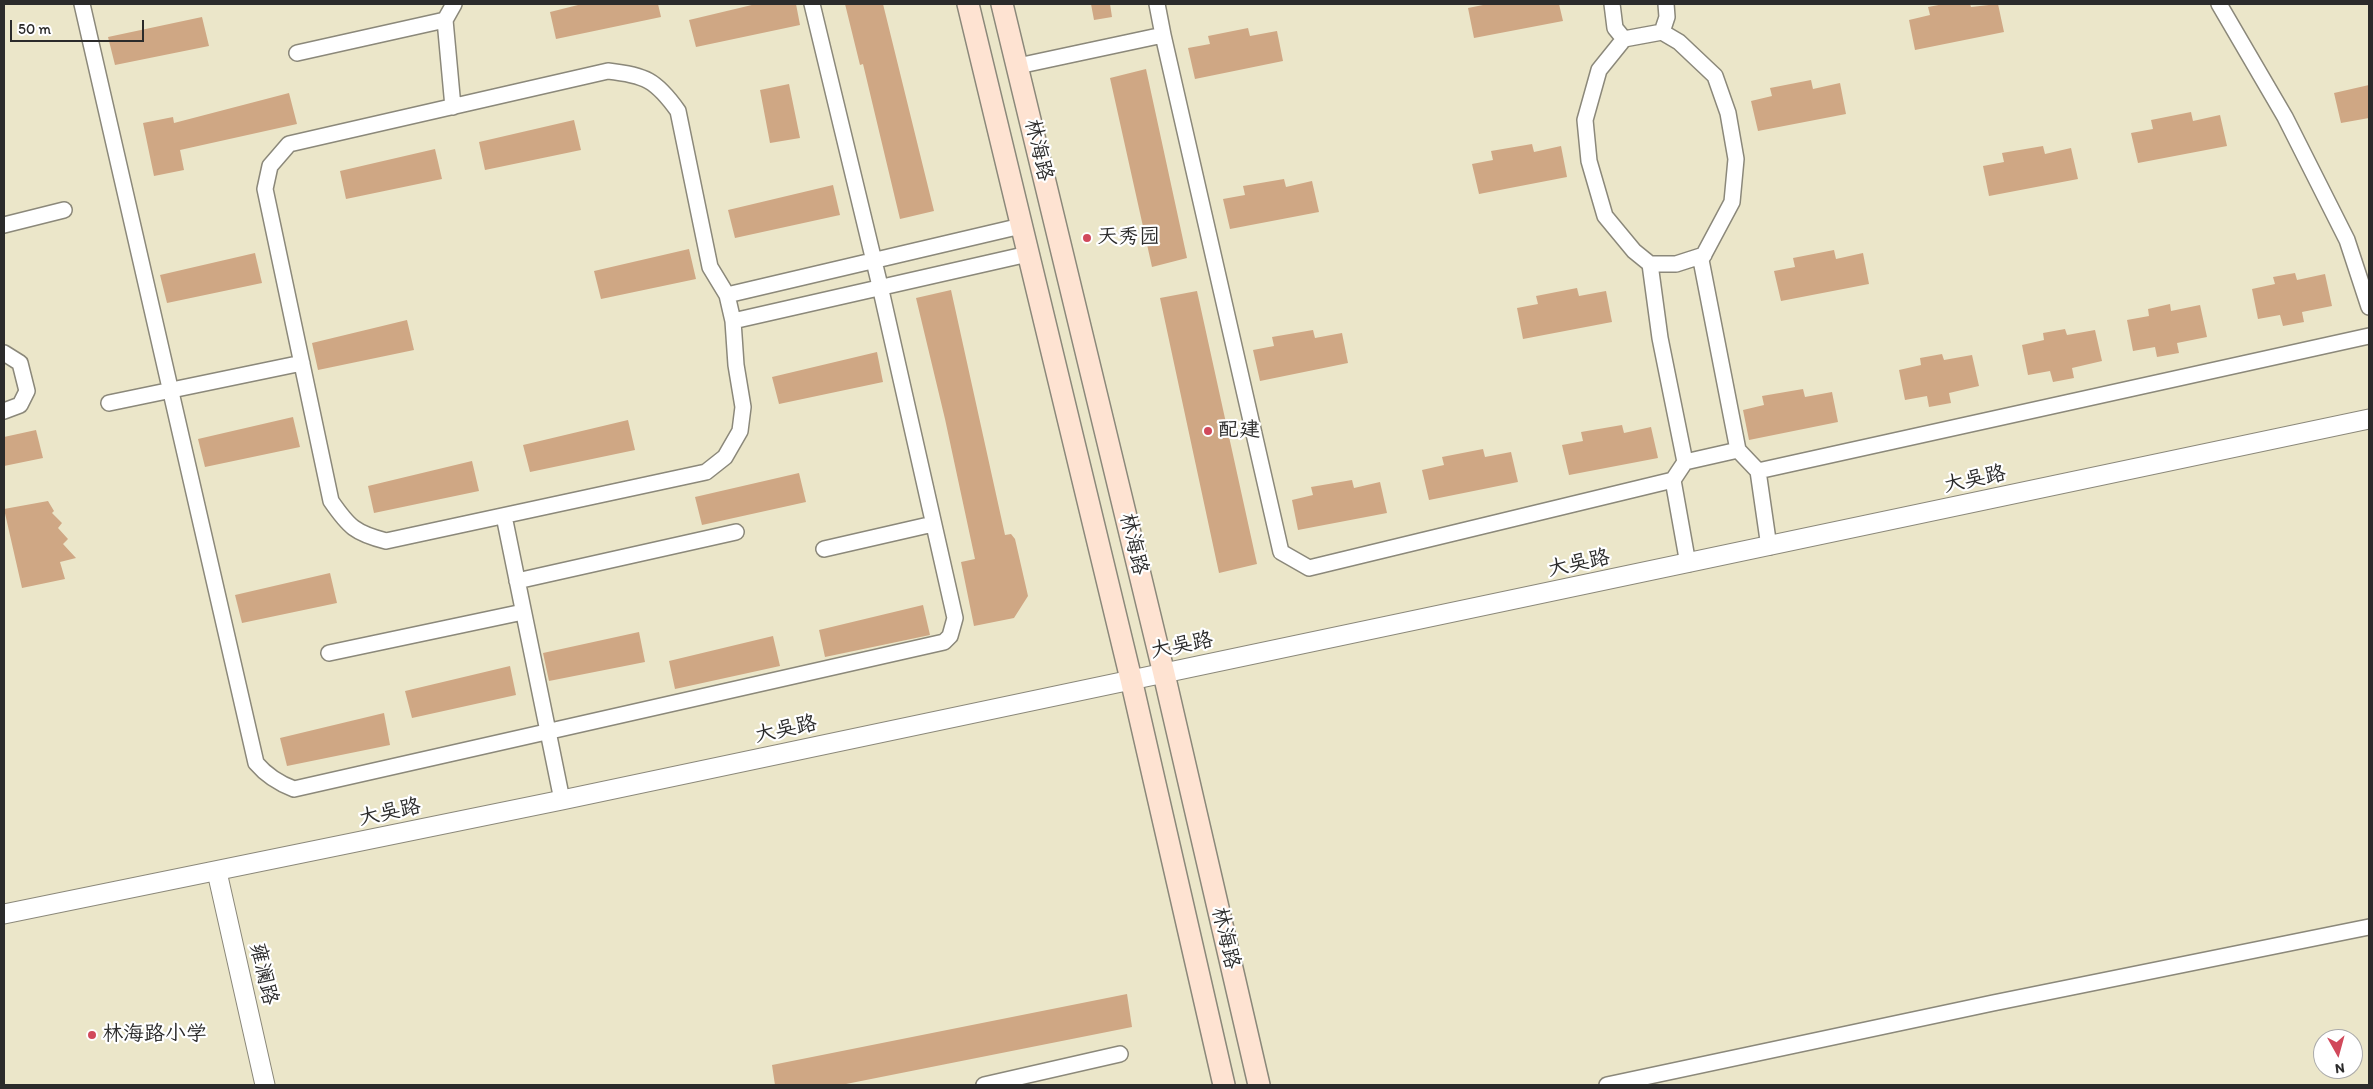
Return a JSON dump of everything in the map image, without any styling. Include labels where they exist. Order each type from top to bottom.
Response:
[{"type":"main road","name":"林海路","points":[[968,4],[1131,679],[1224,1085]]},
{"type":"main road","name":"林海路","points":[[1002,4],[1164,674],[1259,1085]]},
{"type":"street","points":[[82,4],[256,763],[266,775],[280,784],[294,789],[944,642],[950,636],[954,618],[880,286],[812,4]]},
{"type":"street","points":[[453,107],[445,20],[454,4]]},
{"type":"street","points":[[1157,4],[1162,35],[1281,552],[1310,568],[1673,480],[1685,462],[1738,450]]},
{"type":"street","points":[[1612,4],[1615,28],[1624,39]]},
{"type":"street","points":[[1662,32],[1667,17],[1666,4]]},
{"type":"street","points":[[2219,4],[2285,117],[2347,240],[2369,307]]},
{"type":"street","points":[[297,53],[445,20]]},
{"type":"street","points":[[1704,256],[1676,264],[1650,264],[1634,251],[1605,216],[1589,161],[1585,120],[1599,70],[1624,39],[1662,32],[1679,42],[1715,76],[1728,113],[1736,159],[1732,202],[1704,256],[1701,260],[1738,450],[1758,471],[1769,547]]},
{"type":"street","points":[[1018,66],[1162,35]]},
{"type":"street","points":[[608,71],[643,77],[664,92],[678,110],[710,267],[727,295],[733,321],[736,365],[743,407],[740,431],[725,457],[706,472],[386,541],[363,535],[346,522],[331,501],[265,189],[270,166],[289,144],[608,71]]},
{"type":"street","points":[[4,224],[64,210]]},
{"type":"street","points":[[727,295],[1021,226]]},
{"type":"street","points":[[733,321],[880,286],[1028,254]]},
{"type":"street","points":[[1650,264],[1660,338],[1685,462]]},
{"type":"street","points":[[1758,471],[2369,336]]},
{"type":"street","points":[[4,353],[20,363],[26,391],[20,405],[4,411]]},
{"type":"street","points":[[109,403],[302,363]]},
{"type":"street","name":"大吴路","points":[[4,914],[562,800],[2369,420]]},
{"type":"street","points":[[1673,480],[1688,564]]},
{"type":"street","points":[[504,516],[562,800]]},
{"type":"street","points":[[824,549],[933,524]]},
{"type":"street","points":[[517,581],[736,532]]},
{"type":"street","points":[[329,653],[524,612]]},
{"type":"street","name":"雍澜路","points":[[217,872],[265,1085]]},
{"type":"street","points":[[1607,1085],[1983,1005],[2369,927]]},
{"type":"street","points":[[984,1085],[1120,1054]]},
{"type":"building","points":[[582,4],[658,4],[661,17],[556,39],[550,12]]},
{"type":"building","points":[[756,4],[796,4],[800,25],[696,47],[689,20]]},
{"type":"building","points":[[845,4],[883,4],[934,211],[900,219],[863,64],[860,65]]},
{"type":"building","points":[[1091,4],[1110,4],[1112,17],[1094,20]]},
{"type":"building","points":[[1488,4],[1559,4],[1563,21],[1474,38],[1468,8]]},
{"type":"building","points":[[1944,4],[1970,4],[1971,7],[1998,4],[2004,32],[1915,50],[1909,20],[1930,15],[1928,7]]},
{"type":"building","points":[[202,17],[209,46],[115,65],[108,37]]},
{"type":"building","points":[[1248,28],[1250,36],[1277,31],[1283,61],[1195,79],[1188,48],[1210,44],[1208,36]]},
{"type":"building","points":[[1146,69],[1187,258],[1152,267],[1110,78]]},
{"type":"building","points":[[1811,80],[1813,89],[1840,83],[1846,114],[1758,131],[1751,101],[1772,96],[1770,88]]},
{"type":"building","points":[[789,84],[800,138],[770,143],[760,90]]},
{"type":"building","points":[[2369,85],[2369,118],[2341,123],[2334,93]]},
{"type":"building","points":[[289,93],[297,124],[180,150],[184,170],[154,176],[143,123],[173,117],[174,123]]},
{"type":"building","points":[[2191,112],[2193,121],[2220,115],[2227,146],[2138,163],[2131,133],[2153,129],[2151,120]]},
{"type":"building","points":[[574,120],[581,150],[485,170],[479,142]]},
{"type":"building","points":[[1532,144],[1534,152],[1561,146],[1567,177],[1479,194],[1472,164],[1493,160],[1491,151]]},
{"type":"building","points":[[2043,146],[2045,154],[2071,148],[2078,179],[1989,196],[1983,166],[2004,162],[2002,153]]},
{"type":"building","points":[[435,149],[442,179],[346,199],[340,171]]},
{"type":"building","points":[[1284,179],[1286,187],[1312,181],[1319,212],[1230,229],[1223,199],[1245,195],[1243,186]]},
{"type":"building","points":[[833,185],[840,215],[735,238],[728,210]]},
{"type":"building","points":[[689,249],[696,279],[601,299],[594,271]]},
{"type":"building","points":[[1834,250],[1836,259],[1863,253],[1869,284],[1781,301],[1774,271],[1795,267],[1793,258]]},
{"type":"building","points":[[255,253],[262,283],[167,303],[160,275]]},
{"type":"building","points":[[2295,273],[2297,280],[2325,274],[2332,306],[2302,312],[2304,322],[2283,326],[2280,315],[2258,319],[2252,289],[2275,284],[2273,277]]},
{"type":"building","points":[[1577,288],[1579,296],[1606,291],[1612,322],[1523,339],[1517,308],[1538,304],[1536,296]]},
{"type":"building","points":[[951,290],[1005,535],[1011,534],[1015,539],[1028,596],[1014,618],[974,626],[961,562],[975,559],[945,419],[916,298]]},
{"type":"building","name":"配建","points":[[1197,291],[1257,564],[1219,573],[1160,298]]},
{"type":"building","points":[[2170,304],[2171,311],[2200,305],[2207,337],[2177,343],[2179,353],[2157,357],[2155,347],[2133,351],[2127,320],[2149,316],[2148,309]]},
{"type":"building","points":[[407,320],[414,350],[318,370],[312,343]]},
{"type":"building","points":[[2065,329],[2067,335],[2095,330],[2102,361],[2072,368],[2074,378],[2053,382],[2050,371],[2028,375],[2022,345],[2044,340],[2043,333]]},
{"type":"building","points":[[1313,330],[1315,338],[1342,333],[1348,363],[1260,381],[1253,350],[1274,346],[1272,337]]},
{"type":"building","points":[[877,352],[883,382],[779,404],[772,377]]},
{"type":"building","points":[[1942,354],[1944,360],[1972,355],[1979,386],[1949,393],[1951,403],[1929,407],[1927,396],[1905,400],[1899,370],[1921,365],[1920,358]]},
{"type":"building","points":[[1803,389],[1805,397],[1832,392],[1838,422],[1749,440],[1743,410],[1764,405],[1762,396]]},
{"type":"building","points":[[293,417],[300,447],[205,467],[198,439]]},
{"type":"building","points":[[628,420],[635,450],[530,472],[523,445]]},
{"type":"building","points":[[1622,425],[1624,433],[1651,427],[1658,458],[1569,475],[1562,445],[1583,441],[1581,432]]},
{"type":"building","points":[[36,430],[43,458],[4,466],[4,437]]},
{"type":"building","points":[[1483,449],[1485,457],[1511,452],[1518,482],[1429,500],[1422,470],[1444,465],[1442,457]]},
{"type":"building","points":[[472,461],[479,491],[374,513],[368,486]]},
{"type":"building","points":[[799,473],[806,502],[702,525],[695,497]]},
{"type":"building","points":[[1352,480],[1354,488],[1380,482],[1387,513],[1298,530],[1292,500],[1313,495],[1311,487]]},
{"type":"building","points":[[48,501],[54,511],[52,513],[62,523],[58,528],[68,539],[63,544],[76,558],[60,562],[65,579],[22,588],[4,509]]},
{"type":"building","points":[[330,573],[337,603],[242,623],[235,595]]},
{"type":"building","points":[[923,605],[930,635],[825,657],[819,630]]},
{"type":"building","points":[[639,632],[645,662],[549,681],[543,653]]},
{"type":"building","points":[[773,636],[780,666],[675,689],[669,661]]},
{"type":"building","points":[[510,666],[516,695],[412,718],[405,691]]},
{"type":"building","points":[[384,713],[390,745],[287,766],[280,738]]},
{"type":"building","points":[[1127,994],[1132,1027],[841,1085],[775,1085],[772,1065]]},
{"type":"place","name":"天秀园","points":[[1087,238]]},
{"type":"place","name":"配建","points":[[1208,431]]},
{"type":"place","name":"林海路小学","points":[[92,1035]]}]
